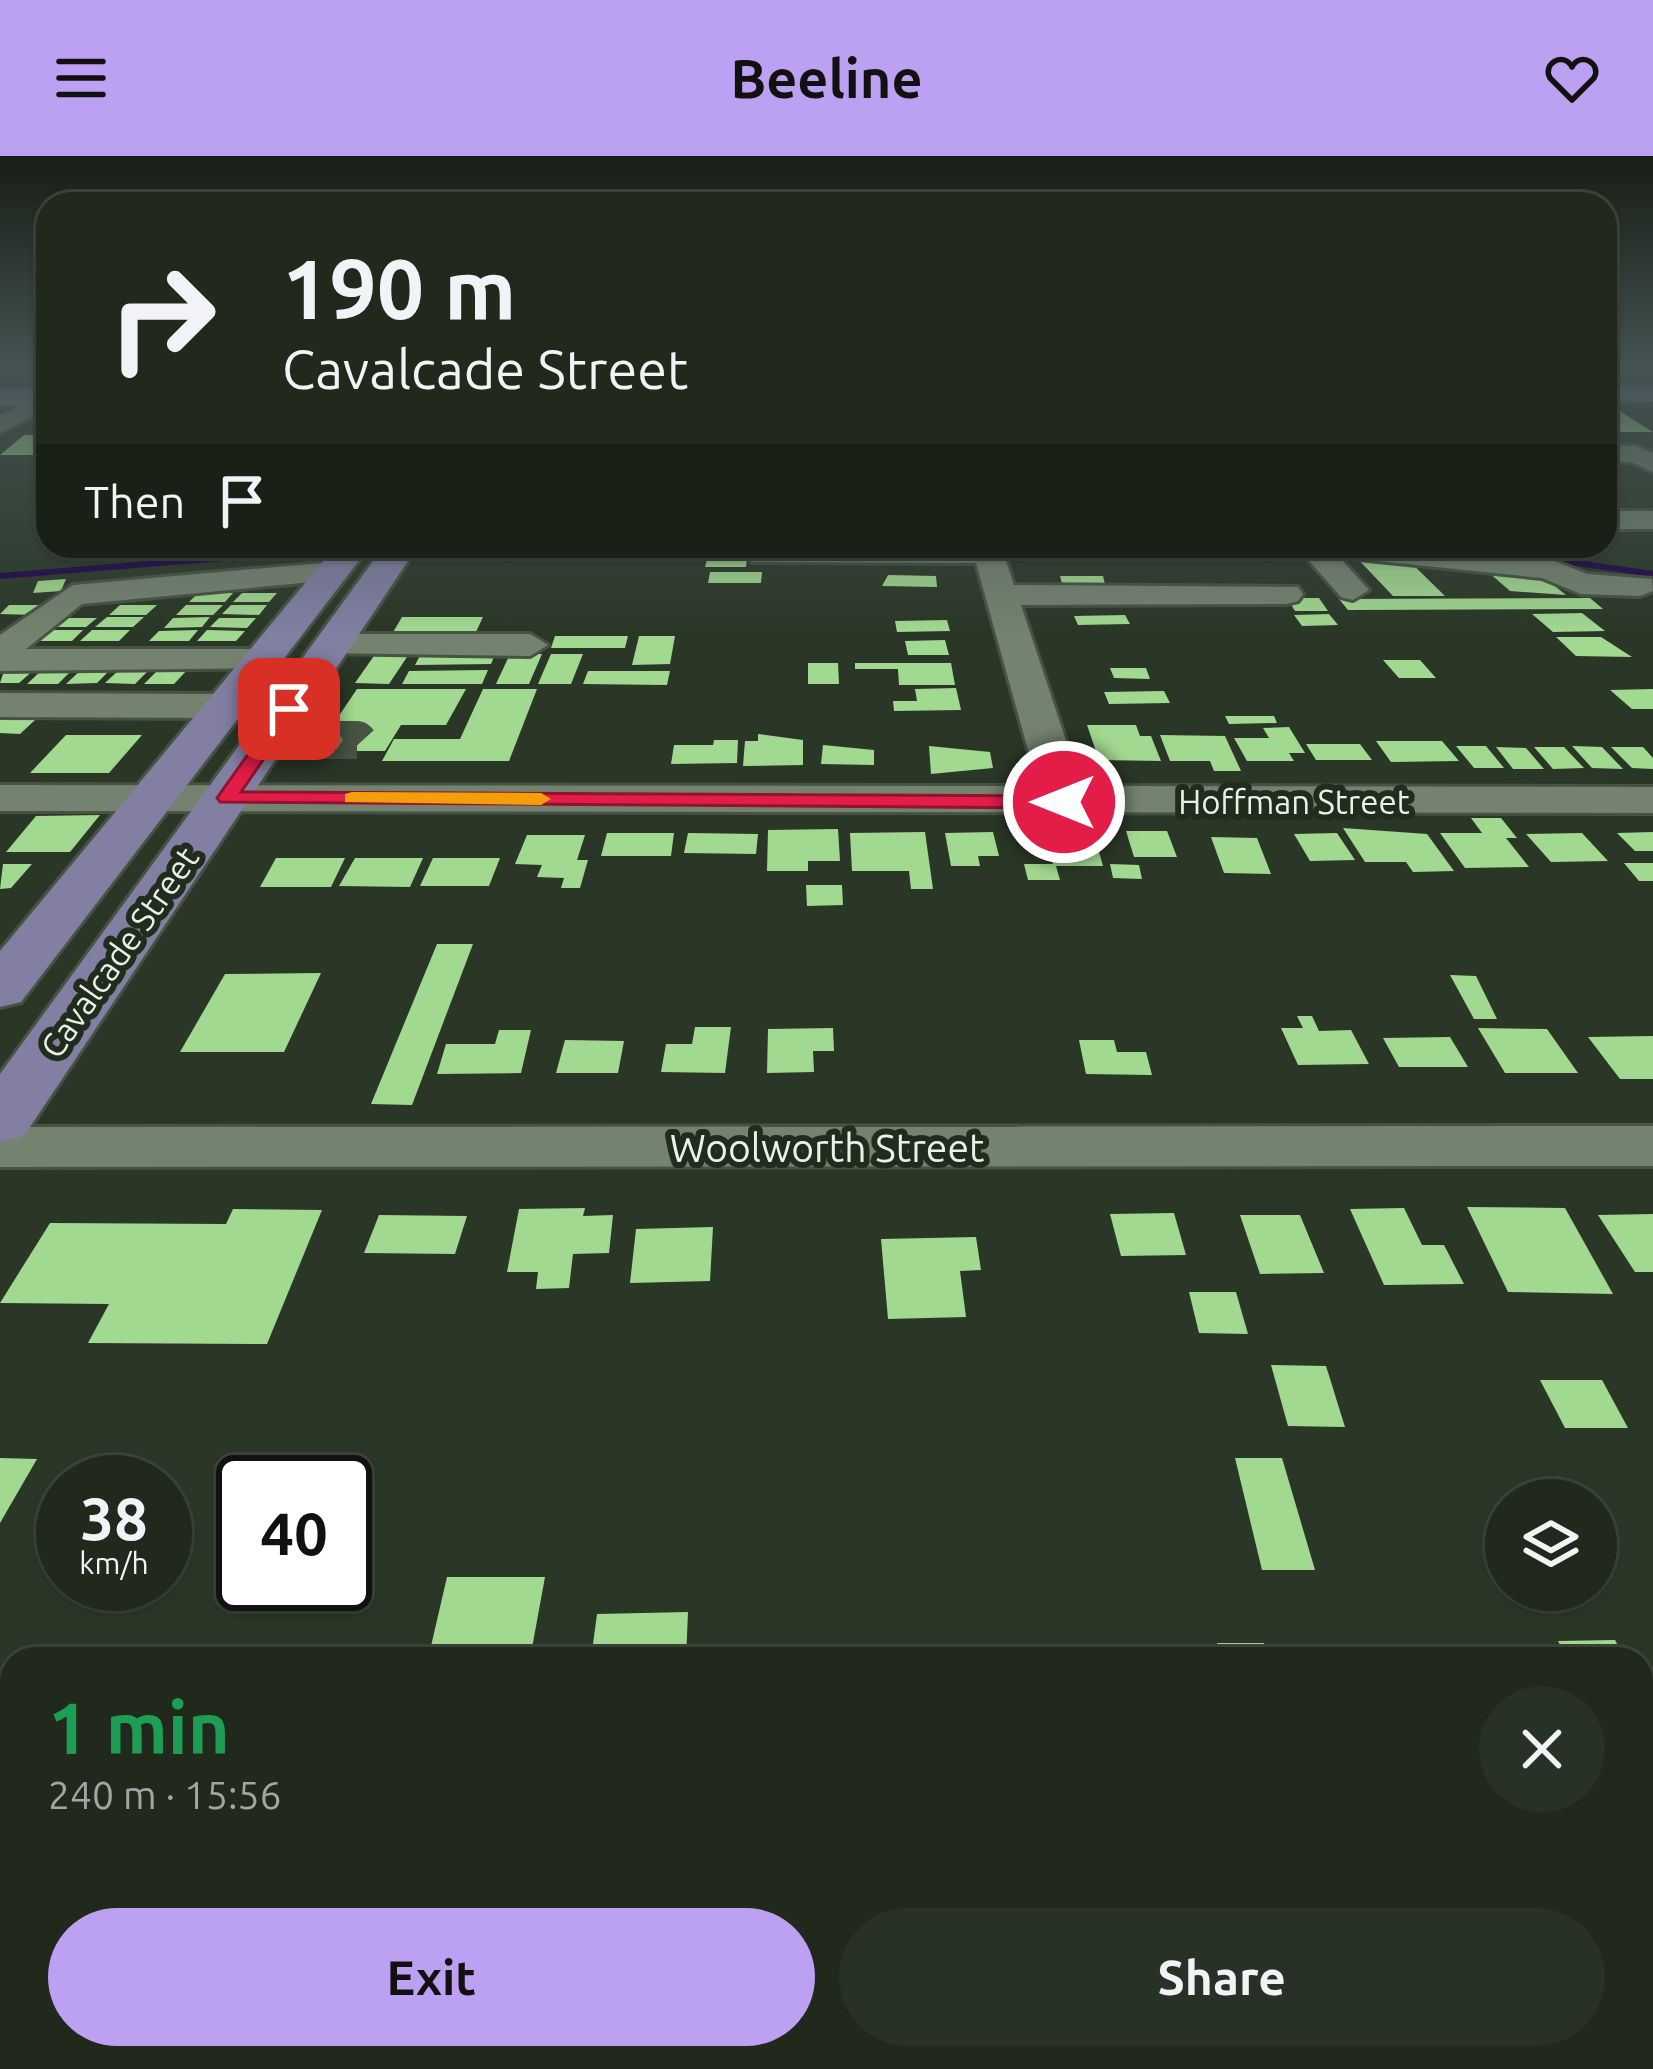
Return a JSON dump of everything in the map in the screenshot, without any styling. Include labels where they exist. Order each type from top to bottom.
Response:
[{"type":"main road","name":"Cavalcade Street","points":[[0,989],[263,660],[355,577]]},
{"type":"main road","name":"Cavalcade Street","points":[[0,1121],[267,740],[355,577]]},
{"type":"street","points":[[1617,465],[1647,461]]},
{"type":"street","points":[[1617,482],[1653,482]]},
{"type":"street","points":[[1617,520],[1653,520]]},
{"type":"street","points":[[989,558],[1064,802]]},
{"type":"street","points":[[1322,558],[1353,590]]},
{"type":"street","points":[[1445,558],[1475,590]]},
{"type":"street","points":[[1465,558],[1616,580]]},
{"type":"street","points":[[0,656],[73,595],[191,583],[355,577],[530,644]]},
{"type":"street","points":[[116,660],[191,583]]},
{"type":"street","points":[[1006,612],[1286,594]]},
{"type":"street","points":[[1006,612],[1199,628]]},
{"type":"street","points":[[0,656],[263,660]]},
{"type":"street","points":[[0,705],[226,706]]},
{"type":"street","points":[[267,740],[323,740]]},
{"type":"street","name":"Hoffman Street","points":[[0,798],[227,798],[360,775],[501,799],[1653,800]]},
{"type":"street","name":"Woolworth Street","points":[[0,1148],[1653,1146]]},
{"type":"building","points":[[1357,558],[1406,558],[1445,596],[1393,596]]},
{"type":"building","points":[[707,559],[747,559],[746,567],[705,567]]},
{"type":"building","points":[[1487,571],[1536,571],[1566,595],[1510,591]]},
{"type":"building","points":[[710,572],[762,572],[761,583],[708,583]]},
{"type":"building","points":[[888,575],[936,576],[937,587],[882,586]]},
{"type":"building","points":[[1060,576],[1103,576],[1106,588],[1063,587]]},
{"type":"building","points":[[66,579],[61,591],[33,593],[38,581]]},
{"type":"building","points":[[198,593],[233,593],[225,602],[189,602]]},
{"type":"building","points":[[242,593],[277,593],[269,602],[233,602]]},
{"type":"building","points":[[1287,598],[1319,598],[1328,611],[1295,611]]},
{"type":"building","points":[[1590,598],[1603,609],[1348,610],[1339,599]]},
{"type":"building","points":[[9,605],[47,605],[35,615],[0,614]]},
{"type":"building","points":[[120,605],[157,605],[146,615],[109,615]]},
{"type":"building","points":[[186,605],[223,605],[213,615],[176,615]]},
{"type":"building","points":[[231,605],[267,605],[259,615],[222,614]]},
{"type":"building","points":[[1582,613],[1605,631],[1553,632],[1532,614]]},
{"type":"building","points":[[1329,614],[1338,625],[1302,626],[1294,615]]},
{"type":"building","points":[[1125,615],[1130,624],[1078,625],[1074,616]]},
{"type":"building","points":[[107,617],[144,617],[133,627],[95,627]]},
{"type":"building","points":[[210,617],[202,627],[164,628],[173,618]]},
{"type":"building","points":[[402,617],[483,617],[475,634],[392,634]]},
{"type":"building","points":[[60,618],[97,618],[86,627],[49,627]]},
{"type":"building","points":[[219,618],[256,618],[247,628],[210,627]]},
{"type":"building","points":[[947,620],[950,631],[897,632],[895,621]]},
{"type":"building","points":[[45,630],[83,630],[72,641],[33,641]]},
{"type":"building","points":[[92,630],[130,630],[119,641],[80,641]]},
{"type":"building","points":[[198,630],[189,641],[149,641],[159,631]]},
{"type":"building","points":[[207,630],[245,631],[236,641],[197,641]]},
{"type":"building","points":[[555,636],[628,636],[625,648],[551,648]]},
{"type":"building","points":[[639,636],[675,636],[670,664],[632,665]]},
{"type":"building","points":[[1556,637],[1601,637],[1632,657],[1576,656]]},
{"type":"building","points":[[945,640],[949,655],[908,655],[905,641]]},
{"type":"building","points":[[422,652],[496,652],[491,664],[415,665]]},
{"type":"building","points":[[376,653],[409,654],[389,684],[355,683]]},
{"type":"building","points":[[510,654],[542,654],[529,684],[496,684]]},
{"type":"building","points":[[551,654],[583,654],[571,684],[538,684]]},
{"type":"building","points":[[1383,660],[1420,660],[1436,678],[1399,678]]},
{"type":"building","points":[[808,663],[838,663],[839,684],[808,684]]},
{"type":"building","points":[[855,663],[951,663],[955,685],[899,685],[898,669],[855,669]]},
{"type":"building","points":[[5,668],[36,668],[19,683],[0,683]]},
{"type":"building","points":[[44,668],[74,668],[58,684],[27,684]]},
{"type":"building","points":[[83,668],[112,668],[97,683],[66,684]]},
{"type":"building","points":[[121,668],[151,668],[135,684],[105,683]]},
{"type":"building","points":[[160,668],[189,668],[174,684],[144,684]]},
{"type":"building","points":[[1110,668],[1146,668],[1150,679],[1114,678]]},
{"type":"building","points":[[488,670],[482,684],[402,684],[409,671]]},
{"type":"building","points":[[588,671],[670,671],[667,685],[583,684]]},
{"type":"building","points":[[956,688],[961,710],[894,711],[893,701],[917,701],[915,689]]},
{"type":"building","points":[[357,689],[466,689],[446,725],[401,725],[385,751],[315,751]]},
{"type":"building","points":[[483,689],[537,689],[509,761],[382,761],[394,739],[460,739]]},
{"type":"building","points":[[1653,689],[1653,709],[1632,709],[1610,690]]},
{"type":"building","points":[[1164,691],[1170,703],[1109,704],[1104,692]]},
{"type":"building","points":[[1225,716],[1274,716],[1277,723],[1229,724]]},
{"type":"building","points":[[0,720],[35,720],[20,734],[0,733]]},
{"type":"building","points":[[1087,725],[1136,725],[1140,736],[1151,736],[1161,761],[1099,760]]},
{"type":"building","points":[[1289,727],[1305,753],[1289,753],[1294,761],[1247,761],[1234,738],[1269,738],[1263,728]]},
{"type":"building","points":[[758,734],[803,740],[803,765],[743,766],[745,741],[758,741]]},
{"type":"building","points":[[66,735],[142,735],[109,773],[30,773]]},
{"type":"building","points":[[1160,735],[1225,736],[1241,771],[1214,771],[1210,761],[1170,761]]},
{"type":"building","points":[[714,740],[738,740],[737,763],[671,764],[674,745],[713,745]]},
{"type":"building","points":[[1376,741],[1442,741],[1459,761],[1391,762]]},
{"type":"building","points":[[1306,744],[1360,744],[1372,760],[1316,760]]},
{"type":"building","points":[[823,745],[874,750],[874,765],[821,764]]},
{"type":"building","points":[[929,746],[990,752],[993,768],[931,774]]},
{"type":"building","points":[[1456,746],[1486,746],[1504,768],[1474,768]]},
{"type":"building","points":[[1572,746],[1602,747],[1623,769],[1592,768]]},
{"type":"building","points":[[1496,747],[1526,748],[1544,769],[1513,769]]},
{"type":"building","points":[[1534,747],[1564,747],[1584,768],[1553,769]]},
{"type":"building","points":[[1611,747],[1643,747],[1653,758],[1653,769],[1632,768]]},
{"type":"building","points":[[100,815],[70,852],[6,852],[36,816]]},
{"type":"building","points":[[1471,818],[1501,818],[1517,838],[1506,838],[1529,867],[1465,868],[1440,833],[1482,833]]},
{"type":"building","points":[[1343,828],[1427,834],[1454,871],[1413,872],[1406,862],[1365,862]]},
{"type":"building","points":[[838,829],[840,861],[808,861],[808,871],[767,871],[768,830]]},
{"type":"building","points":[[1126,831],[1167,831],[1177,857],[1134,857]]},
{"type":"building","points":[[925,832],[933,889],[911,889],[909,871],[852,871],[850,833]]},
{"type":"building","points":[[993,832],[999,856],[978,856],[980,866],[951,866],[945,833]]},
{"type":"building","points":[[1653,832],[1653,851],[1635,851],[1617,833]]},
{"type":"building","points":[[607,833],[674,833],[671,856],[601,856]]},
{"type":"building","points":[[688,833],[758,834],[756,854],[684,853]]},
{"type":"building","points":[[1337,833],[1355,860],[1310,861],[1294,834]]},
{"type":"building","points":[[1582,833],[1608,861],[1551,862],[1526,834]]},
{"type":"building","points":[[1031,834],[1094,834],[1103,866],[1056,866],[1060,880],[1028,880],[1024,864],[1053,864],[1050,854],[1036,854]]},
{"type":"building","points":[[527,835],[585,835],[577,860],[588,860],[580,888],[561,888],[564,878],[537,877],[542,865],[515,864]]},
{"type":"building","points":[[1211,837],[1257,838],[1271,874],[1224,873]]},
{"type":"building","points":[[276,858],[345,858],[331,887],[260,887]]},
{"type":"building","points":[[355,858],[423,858],[410,887],[339,886]]},
{"type":"building","points":[[433,858],[500,858],[489,886],[420,886]]},
{"type":"building","points":[[1624,863],[1653,863],[1653,881],[1639,881]]},
{"type":"building","points":[[3,864],[32,864],[11,888],[0,889]]},
{"type":"building","points":[[1110,864],[1139,865],[1142,879],[1113,878]]},
{"type":"building","points":[[806,885],[842,885],[843,905],[807,906]]},
{"type":"building","points":[[437,944],[473,944],[412,1105],[371,1104]]},
{"type":"building","points":[[321,973],[284,1052],[180,1052],[225,974]]},
{"type":"building","points":[[1450,975],[1476,976],[1497,1019],[1474,1019]]},
{"type":"building","points":[[1297,1016],[1312,1016],[1319,1031],[1351,1030],[1369,1064],[1298,1065],[1281,1028],[1303,1028]]},
{"type":"building","points":[[695,1027],[731,1027],[725,1073],[661,1072],[666,1044],[692,1044]]},
{"type":"building","points":[[833,1028],[834,1051],[813,1051],[814,1072],[767,1073],[768,1029]]},
{"type":"building","points":[[1478,1028],[1547,1029],[1578,1073],[1505,1073]]},
{"type":"building","points":[[499,1030],[531,1030],[521,1073],[437,1074],[446,1044],[495,1044]]},
{"type":"building","points":[[1653,1036],[1653,1079],[1620,1079],[1588,1037]]},
{"type":"building","points":[[1450,1037],[1468,1067],[1399,1067],[1383,1038]]},
{"type":"building","points":[[565,1040],[624,1041],[618,1073],[556,1073]]},
{"type":"building","points":[[1079,1040],[1114,1040],[1117,1052],[1146,1052],[1152,1075],[1086,1074]]},
{"type":"building","points":[[1467,1207],[1565,1208],[1613,1294],[1508,1292]]},
{"type":"building","points":[[585,1208],[583,1216],[613,1215],[609,1253],[573,1254],[569,1288],[536,1289],[538,1272],[507,1272],[519,1209]]},
{"type":"building","points":[[1404,1208],[1422,1245],[1444,1245],[1464,1284],[1384,1285],[1350,1209]]},
{"type":"building","points":[[233,1209],[322,1210],[267,1344],[88,1343],[109,1304],[0,1303],[50,1223],[226,1224]]},
{"type":"building","points":[[1174,1213],[1186,1255],[1121,1256],[1110,1214]]},
{"type":"building","points":[[1653,1214],[1653,1272],[1635,1272],[1598,1215]]},
{"type":"building","points":[[379,1215],[467,1216],[455,1254],[364,1253]]},
{"type":"building","points":[[1240,1215],[1300,1215],[1324,1273],[1260,1274]]},
{"type":"building","points":[[713,1227],[710,1281],[630,1283],[636,1229]]},
{"type":"building","points":[[976,1237],[981,1270],[960,1271],[966,1317],[888,1319],[881,1239]]},
{"type":"building","points":[[1189,1292],[1236,1292],[1248,1334],[1199,1333]]},
{"type":"building","points":[[1271,1365],[1326,1366],[1345,1427],[1288,1426]]},
{"type":"building","points":[[1540,1380],[1602,1380],[1628,1428],[1565,1428]]},
{"type":"building","points":[[0,1458],[36,1459],[36,1461],[0,1523]]},
{"type":"building","points":[[1235,1458],[1282,1458],[1315,1570],[1262,1570]]},
{"type":"building","points":[[447,1577],[545,1577],[532,1647],[431,1647]]},
{"type":"building","points":[[688,1612],[687,1647],[593,1647],[597,1614]]},
{"type":"building","points":[[1615,1640],[1619,1647],[1561,1647],[1558,1641]]},
{"type":"building","points":[[1217,1643],[1264,1643],[1265,1647],[1218,1647]]},
{"type":"waterway","points":[[0,576],[223,558]]},
{"type":"waterway","points":[[1542,558],[1653,574]]},
{"type":"tunnel","points":[[323,740],[357,740],[367,751]]},
{"type":"slow traffic","points":[[352,798],[541,799]]},
{"type":"route","points":[[289,709],[227,798],[1064,802]]}]
